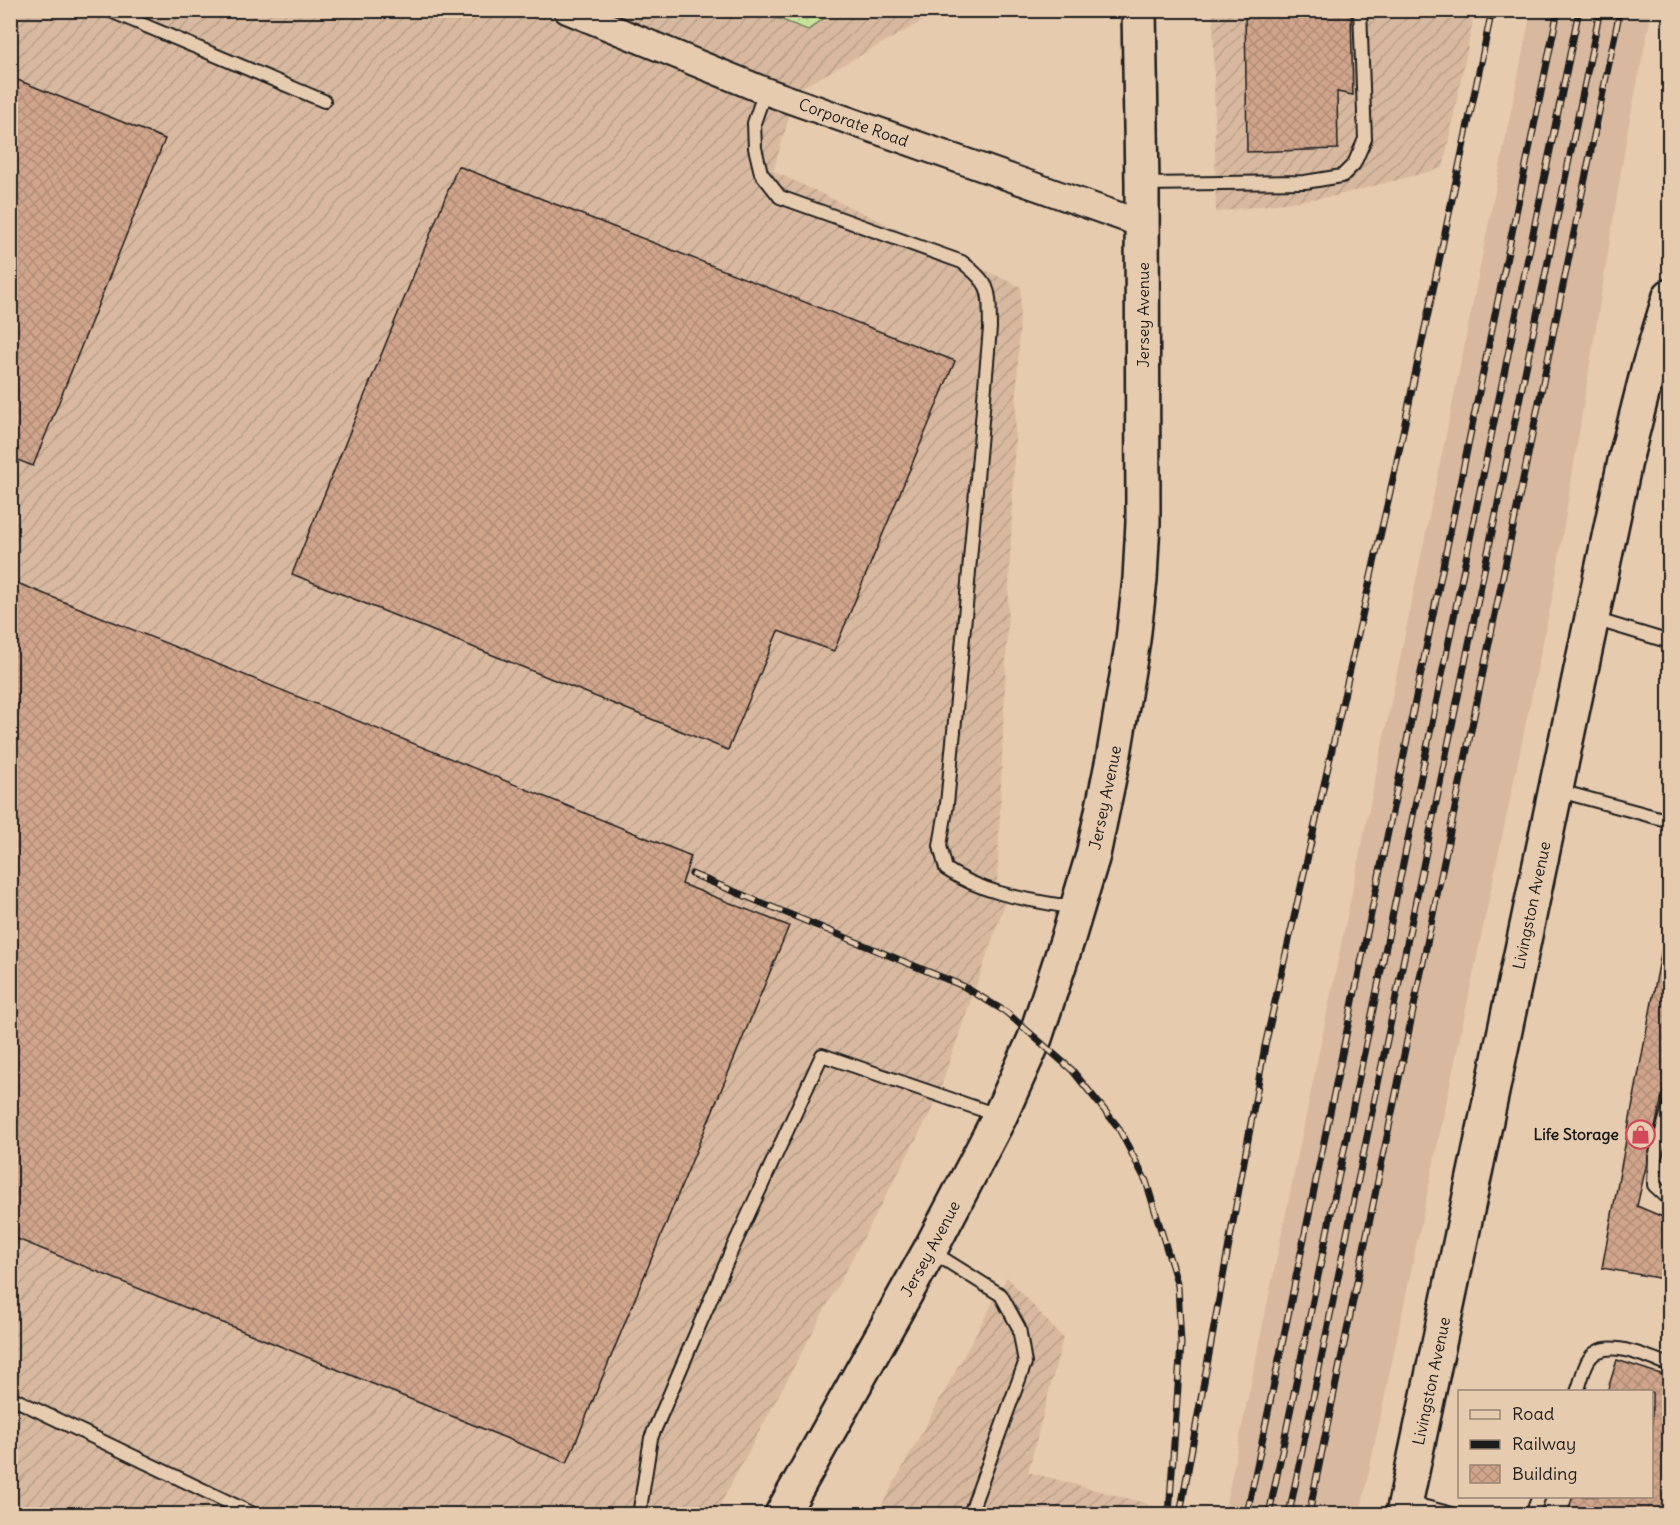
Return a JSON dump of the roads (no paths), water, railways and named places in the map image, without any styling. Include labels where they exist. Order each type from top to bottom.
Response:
[{"type":"main road","name":"Jersey Avenue","points":[[782,1515],[930,1250],[1000,1116],[1035,1038],[1093,855],[1114,754],[1133,640],[1140,579],[1144,461],[1139,10]]},
{"type":"main road","name":"Livingston Avenue","points":[[1404,1508],[1590,618],[1625,461],[1649,366],[1670,296]]},
{"type":"street","name":"Corporate Road","points":[[567,10],[765,91],[1143,224]]},
{"type":"lane","points":[[108,10],[324,101]]},
{"type":"lane","points":[[1142,184],[1305,182],[1341,176],[1354,164],[1365,139],[1360,10]]},
{"type":"lane","points":[[765,91],[754,123],[754,148],[761,173],[780,197],[962,262],[980,277],[990,294],[990,328],[965,617],[947,804],[939,846],[946,869],[961,879],[990,891],[1077,909]]},
{"type":"lane","points":[[1590,618],[1670,642]]},
{"type":"lane","points":[[1555,789],[1670,821]]},
{"type":"lane","points":[[643,1513],[651,1438],[730,1254],[822,1055],[1000,1116]]},
{"type":"lane","points":[[1670,1104],[1655,1157],[1654,1185],[1670,1200]]},
{"type":"lane","points":[[930,1250],[1001,1295],[1019,1328],[1024,1363],[970,1515]]},
{"type":"lane","points":[[1578,1390],[1589,1359],[1598,1350],[1613,1347],[1670,1365]]},
{"type":"lane","points":[[10,1397],[253,1515]]},
{"type":"lane","points":[[1532,1515],[1539,1498]]},
{"type":"lane","points":[[1404,1508],[1452,1515]]},
{"type":"railway","points":[[1180,1514],[1265,1046],[1395,470],[1492,10]]},
{"type":"railway","points":[[1247,1514],[1558,10]]},
{"type":"railway","points":[[1269,1514],[1579,10]]},
{"type":"railway","points":[[1289,1514],[1600,10]]},
{"type":"railway","points":[[1309,1514],[1620,10]]},
{"type":"railway","points":[[692,874],[963,986],[1006,1012],[1072,1070],[1118,1127],[1146,1181],[1178,1286],[1181,1344],[1169,1514]]},
{"type":"place","name":"Life Storage","points":[[1640,1134]]}]
